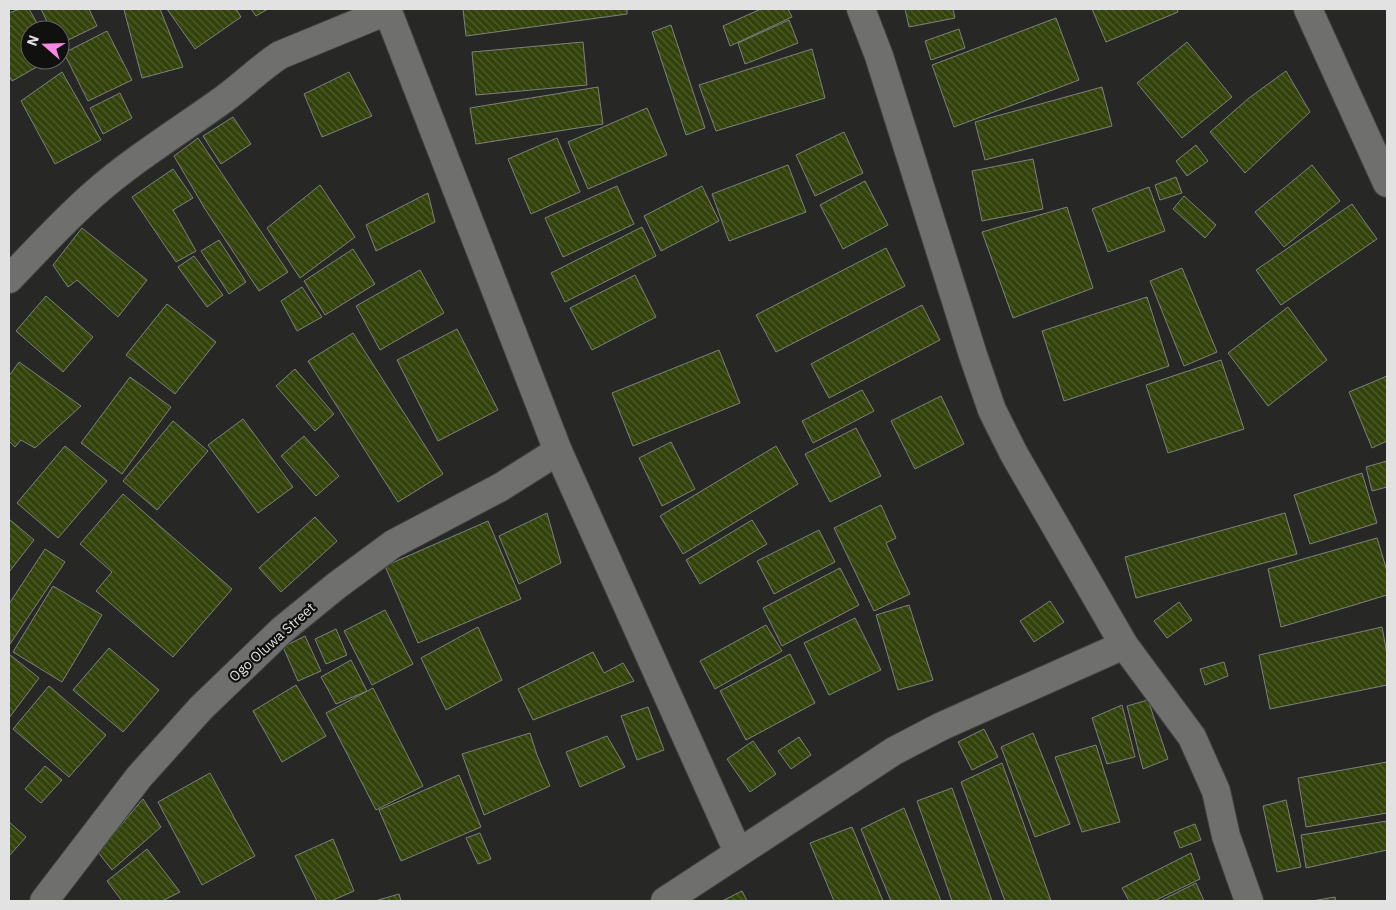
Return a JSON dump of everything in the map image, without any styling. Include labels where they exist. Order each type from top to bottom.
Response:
[{"type":"street","points":[[861,9],[879,56],[973,356],[992,410],[1014,454],[1124,645],[1192,737],[1216,791],[1226,836],[1249,901]]},
{"type":"street","points":[[1308,9],[1387,183]]},
{"type":"street","points":[[9,279],[95,193],[131,164],[225,99],[252,78],[266,64],[280,55],[387,10],[558,451],[738,852]]},
{"type":"street","name":"Ogo Oluwa Street","points":[[44,901],[139,777],[202,708],[282,630],[336,586],[393,544],[501,487],[558,451]]},
{"type":"street","points":[[665,901],[894,751],[942,726],[1124,645]]},
{"type":"building","points":[[20,9],[29,9],[35,20],[20,20],[20,70],[31,70],[12,81],[9,76],[9,13]]},
{"type":"building","points":[[41,9],[89,9],[97,26],[70,39],[70,20],[46,20]]},
{"type":"building","points":[[160,9],[183,67],[142,78],[124,10]]},
{"type":"building","points":[[167,9],[236,9],[241,17],[195,49]]},
{"type":"building","points":[[251,9],[268,9],[256,16]]},
{"type":"building","points":[[463,9],[627,9],[627,14],[466,36]]},
{"type":"building","points":[[761,9],[788,9],[792,17],[730,46],[723,26]]},
{"type":"building","points":[[905,9],[953,9],[955,18],[909,27]]},
{"type":"building","points":[[1092,9],[1177,9],[1178,12],[1106,42]]},
{"type":"building","points":[[1056,18],[1079,80],[954,127],[932,65]]},
{"type":"building","points":[[789,20],[798,43],[745,64],[738,43]]},
{"type":"building","points":[[671,25],[705,128],[686,135],[652,32]]},
{"type":"building","points":[[959,29],[965,48],[931,60],[925,41]]},
{"type":"building","points":[[107,31],[132,80],[88,101],[70,65],[70,50]]},
{"type":"building","points":[[583,42],[587,85],[476,95],[472,52]]},
{"type":"building","points":[[1187,42],[1232,97],[1182,138],[1137,83]]},
{"type":"building","points":[[812,49],[825,98],[716,131],[699,85]]},
{"type":"building","points":[[1286,71],[1310,112],[1245,173],[1210,132],[1249,98]]},
{"type":"building","points":[[62,72],[101,140],[55,164],[21,101]]},
{"type":"building","points":[[349,72],[372,116],[322,137],[304,94]]},
{"type":"building","points":[[598,87],[603,124],[476,144],[470,108]]},
{"type":"building","points":[[1102,87],[1112,126],[985,160],[975,122]]},
{"type":"building","points":[[120,93],[132,118],[103,134],[90,108]]},
{"type":"building","points":[[647,108],[667,155],[588,189],[568,142]]},
{"type":"building","points":[[233,117],[251,144],[221,164],[203,136]]},
{"type":"building","points":[[844,132],[863,173],[815,196],[796,155]]},
{"type":"building","points":[[198,138],[288,272],[259,291],[205,209],[174,156]]},
{"type":"building","points":[[557,138],[580,192],[531,214],[508,159]]},
{"type":"building","points":[[1196,145],[1208,161],[1187,176],[1176,161]]},
{"type":"building","points":[[1033,159],[1043,209],[982,221],[972,171]]},
{"type":"building","points":[[788,165],[806,212],[729,241],[712,194]]},
{"type":"building","points":[[1312,165],[1340,201],[1284,247],[1255,212]]},
{"type":"building","points":[[173,169],[193,198],[173,210],[196,251],[176,262],[132,197]]},
{"type":"building","points":[[1176,177],[1182,193],[1160,200],[1155,185]]},
{"type":"building","points":[[865,181],[888,225],[843,249],[820,205]]},
{"type":"building","points":[[320,185],[355,237],[300,278],[267,228]]},
{"type":"building","points":[[617,186],[634,224],[563,257],[545,218]]},
{"type":"building","points":[[702,186],[719,221],[661,251],[644,216]]},
{"type":"building","points":[[1149,187],[1165,231],[1108,252],[1092,209]]},
{"type":"building","points":[[428,193],[435,222],[376,251],[366,225]]},
{"type":"building","points":[[1184,196],[1216,225],[1205,238],[1173,209]]},
{"type":"building","points":[[1352,204],[1377,239],[1281,305],[1256,270]]},
{"type":"building","points":[[1067,207],[1093,288],[1013,318],[982,232]]},
{"type":"building","points":[[642,227],[656,256],[565,302],[551,273]]},
{"type":"building","points":[[82,228],[147,280],[118,317],[77,280],[68,287],[53,265]]},
{"type":"building","points":[[219,240],[246,282],[229,294],[201,251]]},
{"type":"building","points":[[886,248],[905,286],[776,352],[756,315]]},
{"type":"building","points":[[353,249],[375,284],[325,315],[304,281]]},
{"type":"building","points":[[194,256],[223,295],[207,307],[178,267]]},
{"type":"building","points":[[1182,268],[1217,352],[1184,366],[1150,281]]},
{"type":"building","points":[[420,270],[444,313],[380,350],[356,306]]},
{"type":"building","points":[[635,275],[656,317],[592,350],[570,308]]},
{"type":"building","points":[[302,287],[322,317],[297,331],[281,301]]},
{"type":"building","points":[[46,296],[93,337],[63,372],[16,331]]},
{"type":"building","points":[[1147,297],[1169,366],[1064,401],[1042,331]]},
{"type":"building","points":[[167,304],[216,342],[175,394],[126,355]]},
{"type":"building","points":[[922,305],[940,340],[829,398],[811,364]]},
{"type":"building","points":[[1288,307],[1327,360],[1268,406],[1228,353]]},
{"type":"building","points":[[457,329],[498,410],[438,441],[397,360]]},
{"type":"building","points":[[353,333],[443,474],[398,502],[308,361]]},
{"type":"building","points":[[719,350],[740,403],[633,446],[612,393]]},
{"type":"building","points":[[1221,360],[1244,429],[1168,453],[1146,385]]},
{"type":"building","points":[[19,362],[81,406],[35,448],[21,440],[15,447],[9,441],[9,376]]},
{"type":"building","points":[[295,369],[334,414],[315,431],[276,386]]},
{"type":"building","points":[[1387,376],[1387,441],[1372,448],[1349,392]]},
{"type":"building","points":[[130,377],[171,407],[122,474],[81,443]]},
{"type":"building","points":[[862,390],[874,411],[813,443],[802,421]]},
{"type":"building","points":[[941,396],[964,444],[915,469],[891,421]]},
{"type":"building","points":[[243,419],[293,487],[258,513],[208,445]]},
{"type":"building","points":[[173,421],[208,451],[157,510],[123,481]]},
{"type":"building","points":[[856,428],[881,476],[830,502],[805,454]]},
{"type":"building","points":[[304,436],[339,476],[316,496],[281,456]]},
{"type":"building","points":[[671,442],[695,489],[662,506],[639,458]]},
{"type":"building","points":[[65,446],[107,481],[58,538],[17,503]]},
{"type":"building","points":[[776,446],[798,484],[683,554],[660,516]]},
{"type":"building","points":[[1387,461],[1387,487],[1372,491],[1366,467]]},
{"type":"building","points":[[1362,473],[1377,523],[1310,544],[1294,495]]},
{"type":"building","points":[[123,494],[232,589],[173,657],[96,591],[112,572],[80,544]]},
{"type":"building","points":[[881,505],[896,538],[886,543],[910,594],[874,611],[834,528]]},
{"type":"building","points":[[547,513],[561,563],[519,584],[499,536]]},
{"type":"building","points":[[1285,513],[1297,554],[1136,598],[1125,557]]},
{"type":"building","points":[[315,517],[337,541],[281,592],[259,568]]},
{"type":"building","points":[[9,519],[34,540],[9,572]]},
{"type":"building","points":[[752,520],[767,544],[700,584],[686,560]]},
{"type":"building","points":[[488,521],[521,599],[418,643],[385,566]]},
{"type":"building","points":[[819,530],[835,562],[774,594],[757,561]]},
{"type":"building","points":[[1377,538],[1387,571],[1387,595],[1281,627],[1268,569]]},
{"type":"building","points":[[45,549],[65,562],[10,644],[9,604]]},
{"type":"building","points":[[840,568],[859,605],[782,646],[763,608]]},
{"type":"building","points":[[53,586],[102,615],[62,682],[13,652]]},
{"type":"building","points":[[1050,601],[1064,622],[1034,642],[1020,621]]},
{"type":"building","points":[[1179,602],[1192,620],[1167,638],[1154,621]]},
{"type":"building","points":[[909,605],[933,680],[898,690],[876,615]]},
{"type":"building","points":[[385,610],[413,664],[372,685],[344,631]]},
{"type":"building","points":[[855,618],[881,670],[829,695],[804,643]]},
{"type":"building","points":[[766,625],[782,651],[715,689],[700,661]]},
{"type":"building","points":[[478,627],[502,680],[446,710],[421,658]]},
{"type":"building","points":[[1382,627],[1387,654],[1387,685],[1270,709],[1259,655]]},
{"type":"building","points":[[336,629],[347,655],[326,664],[315,639]]},
{"type":"building","points":[[305,636],[321,671],[298,681],[283,647]]},
{"type":"building","points":[[109,648],[159,690],[123,732],[73,690]]},
{"type":"building","points":[[593,652],[604,673],[623,663],[634,681],[533,720],[518,689]]},
{"type":"building","points":[[9,654],[39,678],[9,718]]},
{"type":"building","points":[[790,654],[815,703],[746,740],[720,691]]},
{"type":"building","points":[[351,660],[367,691],[336,704],[321,677]]},
{"type":"building","points":[[1224,662],[1228,676],[1205,685],[1200,669]]},
{"type":"building","points":[[296,685],[326,736],[282,762],[253,711]]},
{"type":"building","points":[[49,686],[106,735],[69,777],[13,729]]},
{"type":"building","points":[[373,688],[423,786],[376,810],[326,713]]},
{"type":"building","points":[[1148,700],[1168,759],[1143,769],[1127,706]]},
{"type":"building","points":[[1122,705],[1135,757],[1107,764],[1092,718]]},
{"type":"building","points":[[648,707],[664,750],[637,760],[621,716]]},
{"type":"building","points":[[984,729],[998,757],[972,770],[958,742]]},
{"type":"building","points":[[530,733],[550,786],[484,815],[462,754]]},
{"type":"building","points":[[1033,733],[1070,824],[1035,837],[1001,747]]},
{"type":"building","points":[[607,736],[625,767],[580,787],[566,752]]},
{"type":"building","points":[[799,737],[811,755],[791,769],[778,751]]},
{"type":"building","points":[[753,741],[776,774],[750,792],[727,759]]},
{"type":"building","points":[[1096,745],[1120,822],[1082,832],[1055,757]]},
{"type":"building","points":[[1387,762],[1387,813],[1306,827],[1298,778]]},
{"type":"building","points":[[1002,763],[1051,901],[1005,901],[961,782]]},
{"type":"building","points":[[45,766],[62,780],[41,803],[25,789]]},
{"type":"building","points":[[210,773],[255,856],[202,885],[158,802]]},
{"type":"building","points":[[459,775],[481,827],[401,861],[379,810]]},
{"type":"building","points":[[952,788],[992,901],[952,901],[917,801]]},
{"type":"building","points":[[143,799],[161,827],[112,870],[98,852]]},
{"type":"building","points":[[1286,800],[1301,867],[1277,872],[1263,806]]},
{"type":"building","points":[[904,808],[941,901],[891,901],[861,829]]},
{"type":"building","points":[[1387,821],[1387,850],[1306,868],[1301,835]]},
{"type":"building","points":[[9,822],[26,837],[9,856]]},
{"type":"building","points":[[1195,824],[1201,840],[1180,848],[1174,832]]},
{"type":"building","points":[[852,827],[883,901],[834,901],[810,843]]},
{"type":"building","points":[[480,833],[491,859],[478,864],[466,838]]},
{"type":"building","points":[[333,839],[354,891],[331,901],[317,901],[295,856]]},
{"type":"building","points":[[147,849],[180,892],[162,901],[122,901],[107,881]]},
{"type":"building","points":[[1191,853],[1200,879],[1154,901],[1129,901],[1122,888]]},
{"type":"building","points":[[1196,883],[1204,901],[1160,901]]},
{"type":"building","points":[[742,891],[747,901],[722,901]]},
{"type":"building","points":[[399,894],[401,901],[375,901]]},
{"type":"building","points":[[1335,897],[1336,901],[1312,901]]}]
